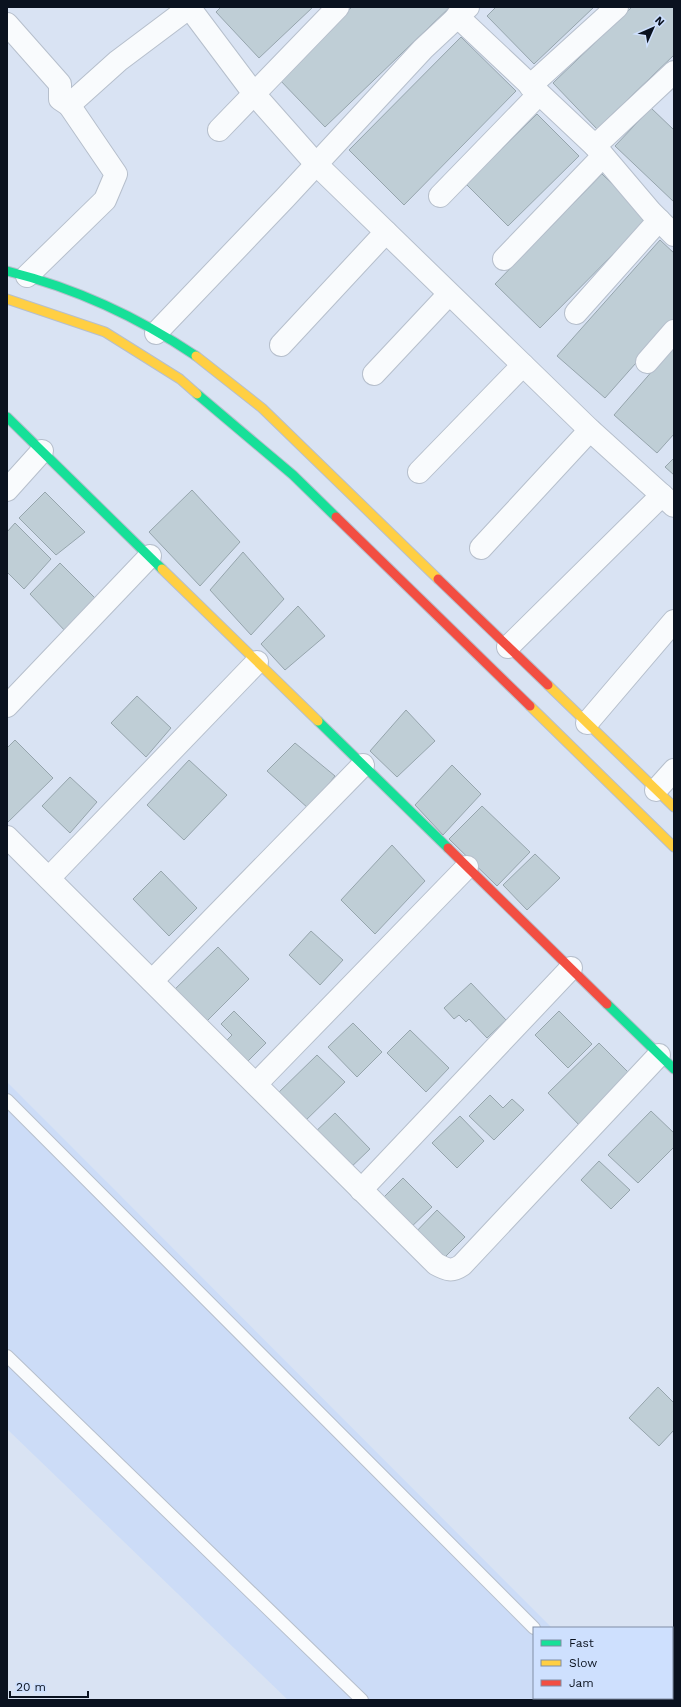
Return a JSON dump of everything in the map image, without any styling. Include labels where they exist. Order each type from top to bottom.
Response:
[{"type":"street","points":[[69,105],[118,61],[189,7],[255,95],[316,164],[590,430],[668,501],[508,646]]},
{"type":"street","points":[[218,130],[255,95],[338,7]]},
{"type":"street","points":[[440,196],[534,90],[617,7]]},
{"type":"street","points":[[156,332],[423,49],[463,12],[534,90],[599,151],[674,235]]},
{"type":"street","points":[[7,24],[60,84],[60,99],[69,105],[116,174],[105,200],[17,273]]},
{"type":"street","points":[[504,259],[599,151],[674,72]]},
{"type":"street","points":[[576,313],[659,220]]},
{"type":"street","points":[[281,344],[386,232]]},
{"type":"street","points":[[17,273],[115,308],[196,357],[262,408],[674,807]]},
{"type":"street","points":[[374,374],[449,294]]},
{"type":"street","points":[[7,299],[106,332],[180,379],[293,475],[674,847]]},
{"type":"street","points":[[647,362],[674,331]]},
{"type":"street","points":[[419,472],[523,365]]},
{"type":"street","points":[[7,416],[667,1062],[462,1265],[455,1270],[446,1270],[436,1264],[7,836]]},
{"type":"street","points":[[481,548],[590,430]]},
{"type":"street","points":[[7,490],[42,451]]},
{"type":"street","points":[[7,706],[150,556]]},
{"type":"street","points":[[587,723],[674,620]]},
{"type":"street","points":[[49,878],[257,662]]},
{"type":"street","points":[[152,981],[363,765]]},
{"type":"street","points":[[656,790],[674,770]]},
{"type":"street","points":[[256,1084],[467,867]]},
{"type":"street","points":[[362,1190],[571,968]]},
{"type":"lane","points":[[7,1100],[533,1627]]},
{"type":"lane","points":[[7,1356],[362,1700]]},
{"type":"shaded area","points":[[7,1082],[551,1627],[533,1627],[533,1699],[624,1700],[288,1700],[7,1429]]},
{"type":"building","points":[[221,7],[313,7],[259,58],[216,12]]},
{"type":"building","points":[[352,7],[450,7],[325,127],[278,78]]},
{"type":"building","points":[[496,7],[594,7],[534,64],[487,16]]},
{"type":"building","points":[[632,7],[674,7],[674,55],[597,129],[553,83]]},
{"type":"building","points":[[461,37],[516,91],[404,205],[349,150]]},
{"type":"building","points":[[651,108],[674,130],[674,202],[615,146]]},
{"type":"building","points":[[537,114],[579,156],[508,226],[466,184]]},
{"type":"building","points":[[602,174],[648,219],[540,328],[495,284]]},
{"type":"building","points":[[660,240],[674,253],[674,320],[605,398],[557,356]]},
{"type":"building","points":[[674,346],[674,434],[657,453],[614,415]]},
{"type":"building","points":[[674,458],[674,475],[665,467]]},
{"type":"building","points":[[192,490],[240,542],[200,586],[149,532]]},
{"type":"building","points":[[45,492],[85,532],[56,555],[19,518]]},
{"type":"building","points":[[15,523],[51,559],[24,589],[7,572],[7,532]]},
{"type":"building","points":[[243,552],[284,599],[251,635],[210,590]]},
{"type":"building","points":[[60,563],[97,600],[67,633],[30,594]]},
{"type":"building","points":[[298,606],[325,636],[285,670],[261,644]]},
{"type":"building","points":[[137,696],[171,728],[146,757],[111,723]]},
{"type":"building","points":[[406,710],[435,741],[397,777],[370,751]]},
{"type":"building","points":[[15,740],[53,778],[7,823],[7,748]]},
{"type":"building","points":[[295,743],[335,776],[309,809],[267,771]]},
{"type":"building","points":[[189,760],[227,795],[184,840],[147,805]]},
{"type":"building","points":[[452,765],[481,794],[443,835],[415,805]]},
{"type":"building","points":[[70,777],[97,802],[70,833],[42,806]]},
{"type":"building","points":[[482,806],[530,852],[497,886],[449,839]]},
{"type":"building","points":[[392,845],[425,881],[375,934],[341,900]]},
{"type":"building","points":[[535,854],[560,878],[527,910],[503,885]]},
{"type":"building","points":[[161,871],[197,908],[169,936],[133,899]]},
{"type":"building","points":[[311,931],[343,960],[320,985],[289,955]]},
{"type":"building","points":[[218,947],[249,979],[202,1026],[170,994]]},
{"type":"building","points":[[471,983],[506,1020],[487,1038],[469,1019],[466,1022],[459,1015],[454,1019],[444,1008]]},
{"type":"building","points":[[234,1011],[266,1043],[242,1067],[221,1046],[232,1035],[221,1024]]},
{"type":"building","points":[[559,1011],[592,1044],[568,1068],[535,1035]]},
{"type":"building","points":[[353,1023],[382,1052],[357,1077],[328,1047]]},
{"type":"building","points":[[410,1030],[449,1068],[426,1092],[387,1053]]},
{"type":"building","points":[[599,1043],[634,1078],[583,1129],[548,1093]]},
{"type":"building","points":[[317,1055],[345,1082],[302,1124],[275,1096]]},
{"type":"building","points":[[490,1095],[503,1108],[512,1099],[524,1110],[494,1140],[469,1116]]},
{"type":"building","points":[[651,1111],[674,1133],[674,1147],[638,1183],[608,1155]]},
{"type":"building","points":[[335,1113],[370,1149],[346,1172],[311,1136]]},
{"type":"building","points":[[460,1116],[484,1141],[457,1168],[432,1143]]},
{"type":"building","points":[[599,1161],[630,1190],[611,1209],[581,1180]]},
{"type":"building","points":[[403,1178],[432,1207],[406,1232],[378,1203]]},
{"type":"building","points":[[437,1210],[465,1237],[439,1263],[412,1236]]},
{"type":"building","points":[[658,1387],[674,1403],[674,1430],[659,1446],[629,1418]]},
{"type":"traffic: fast","points":[[7,271],[57,286],[105,305],[129,316],[196,356]]},
{"type":"traffic: fast","points":[[197,394],[293,475],[336,517]]},
{"type":"traffic: fast","points":[[7,417],[162,569]]},
{"type":"traffic: fast","points":[[318,721],[448,848]]},
{"type":"traffic: fast","points":[[607,1004],[674,1069]]},
{"type":"traffic: slow","points":[[7,299],[105,332],[180,379],[197,394]]},
{"type":"traffic: slow","points":[[196,356],[262,408],[438,579]]},
{"type":"traffic: slow","points":[[162,569],[318,721]]},
{"type":"traffic: slow","points":[[548,685],[674,807]]},
{"type":"traffic: slow","points":[[530,706],[674,847]]},
{"type":"traffic: jam","points":[[336,517],[530,706]]},
{"type":"traffic: jam","points":[[438,579],[548,685]]},
{"type":"traffic: jam","points":[[448,848],[607,1004]]}]
